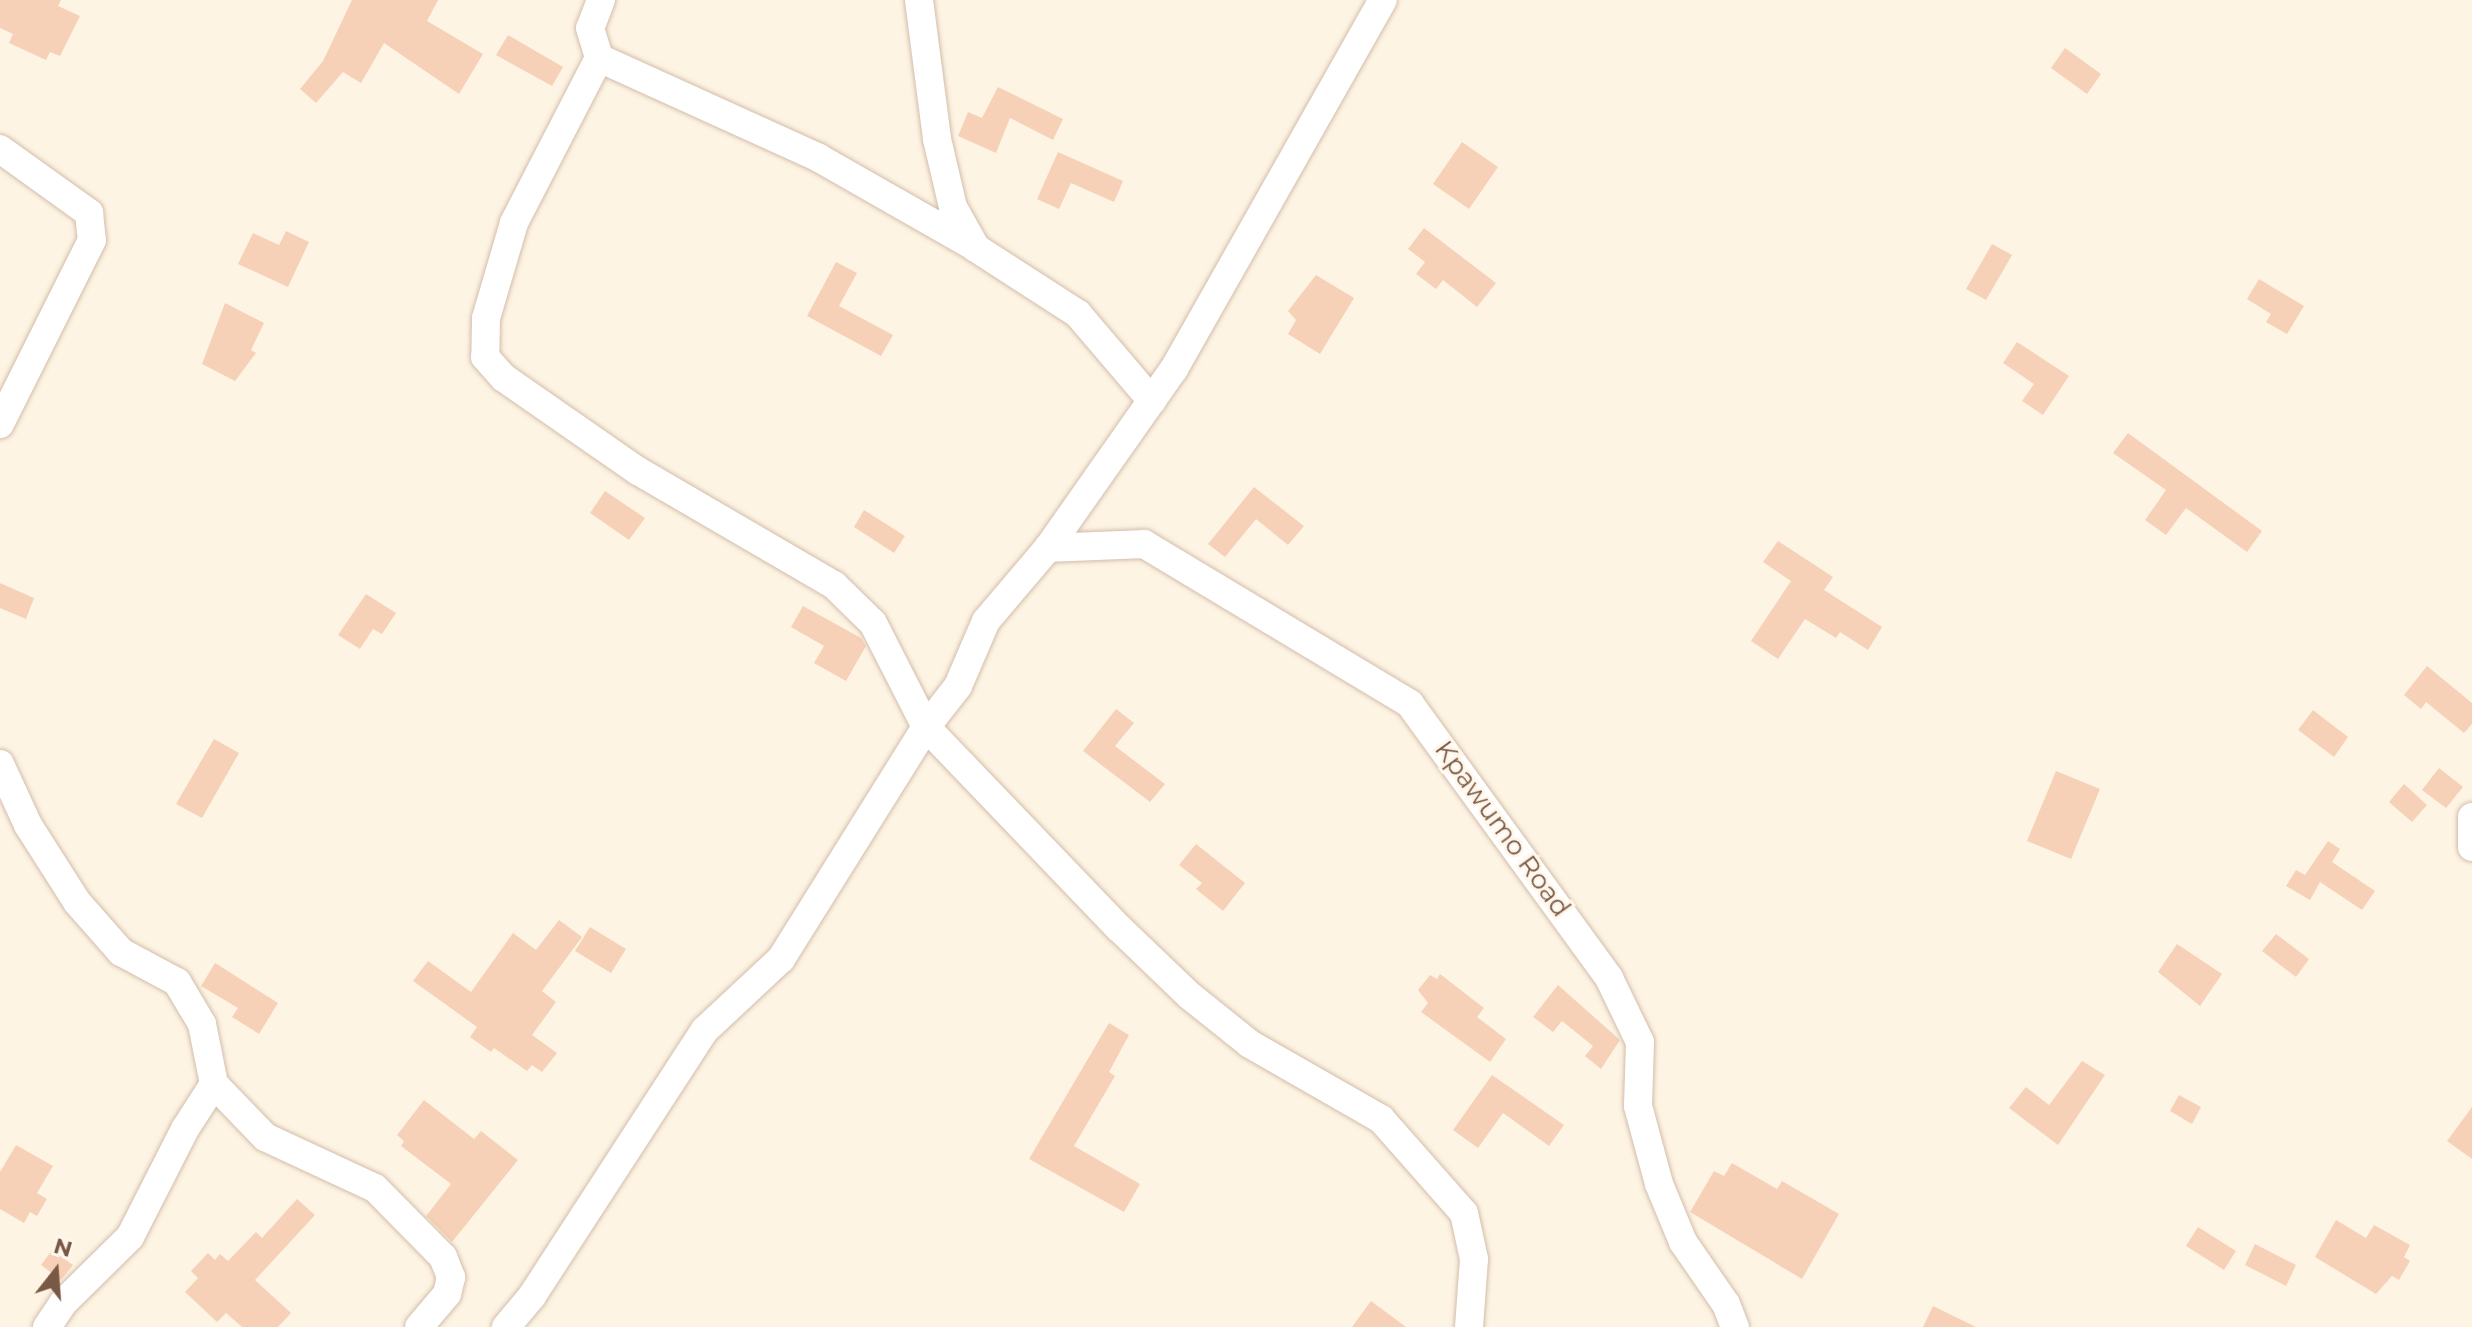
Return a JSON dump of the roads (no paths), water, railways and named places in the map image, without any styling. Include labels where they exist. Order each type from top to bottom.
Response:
[{"type":"street","points":[[601,0],[590,28],[599,58],[514,223],[486,318],[485,357],[504,378],[638,471],[834,585],[873,623],[926,727],[1190,996],[1250,1044],[1381,1119],[1464,1213],[1474,1259],[1469,1327]]},
{"type":"street","points":[[919,0],[937,139],[953,207],[976,248]]},
{"type":"street","points":[[506,1327],[532,1296],[705,1030],[781,959],[926,727],[958,686],[986,621],[1048,548],[1152,401],[1383,0]]},
{"type":"street","points":[[599,58],[819,158],[976,248],[1078,314],[1152,401]]},
{"type":"street","points":[[0,149],[89,213],[92,240],[0,424]]},
{"type":"street","name":"Kpawumo Road","points":[[1048,548],[1144,544],[1410,704],[1609,978],[1640,1042],[1638,1106],[1659,1184],[1683,1242],[1726,1304],[1735,1327]]},
{"type":"street","points":[[0,764],[28,825],[77,902],[121,952],[177,982],[202,1024],[214,1084],[265,1137],[375,1188],[443,1257],[451,1277],[447,1294],[419,1327]]},
{"type":"street","points":[[2472,817],[2472,847]]},
{"type":"street","points":[[47,1327],[63,1303],[130,1237],[185,1129],[214,1084]]}]
